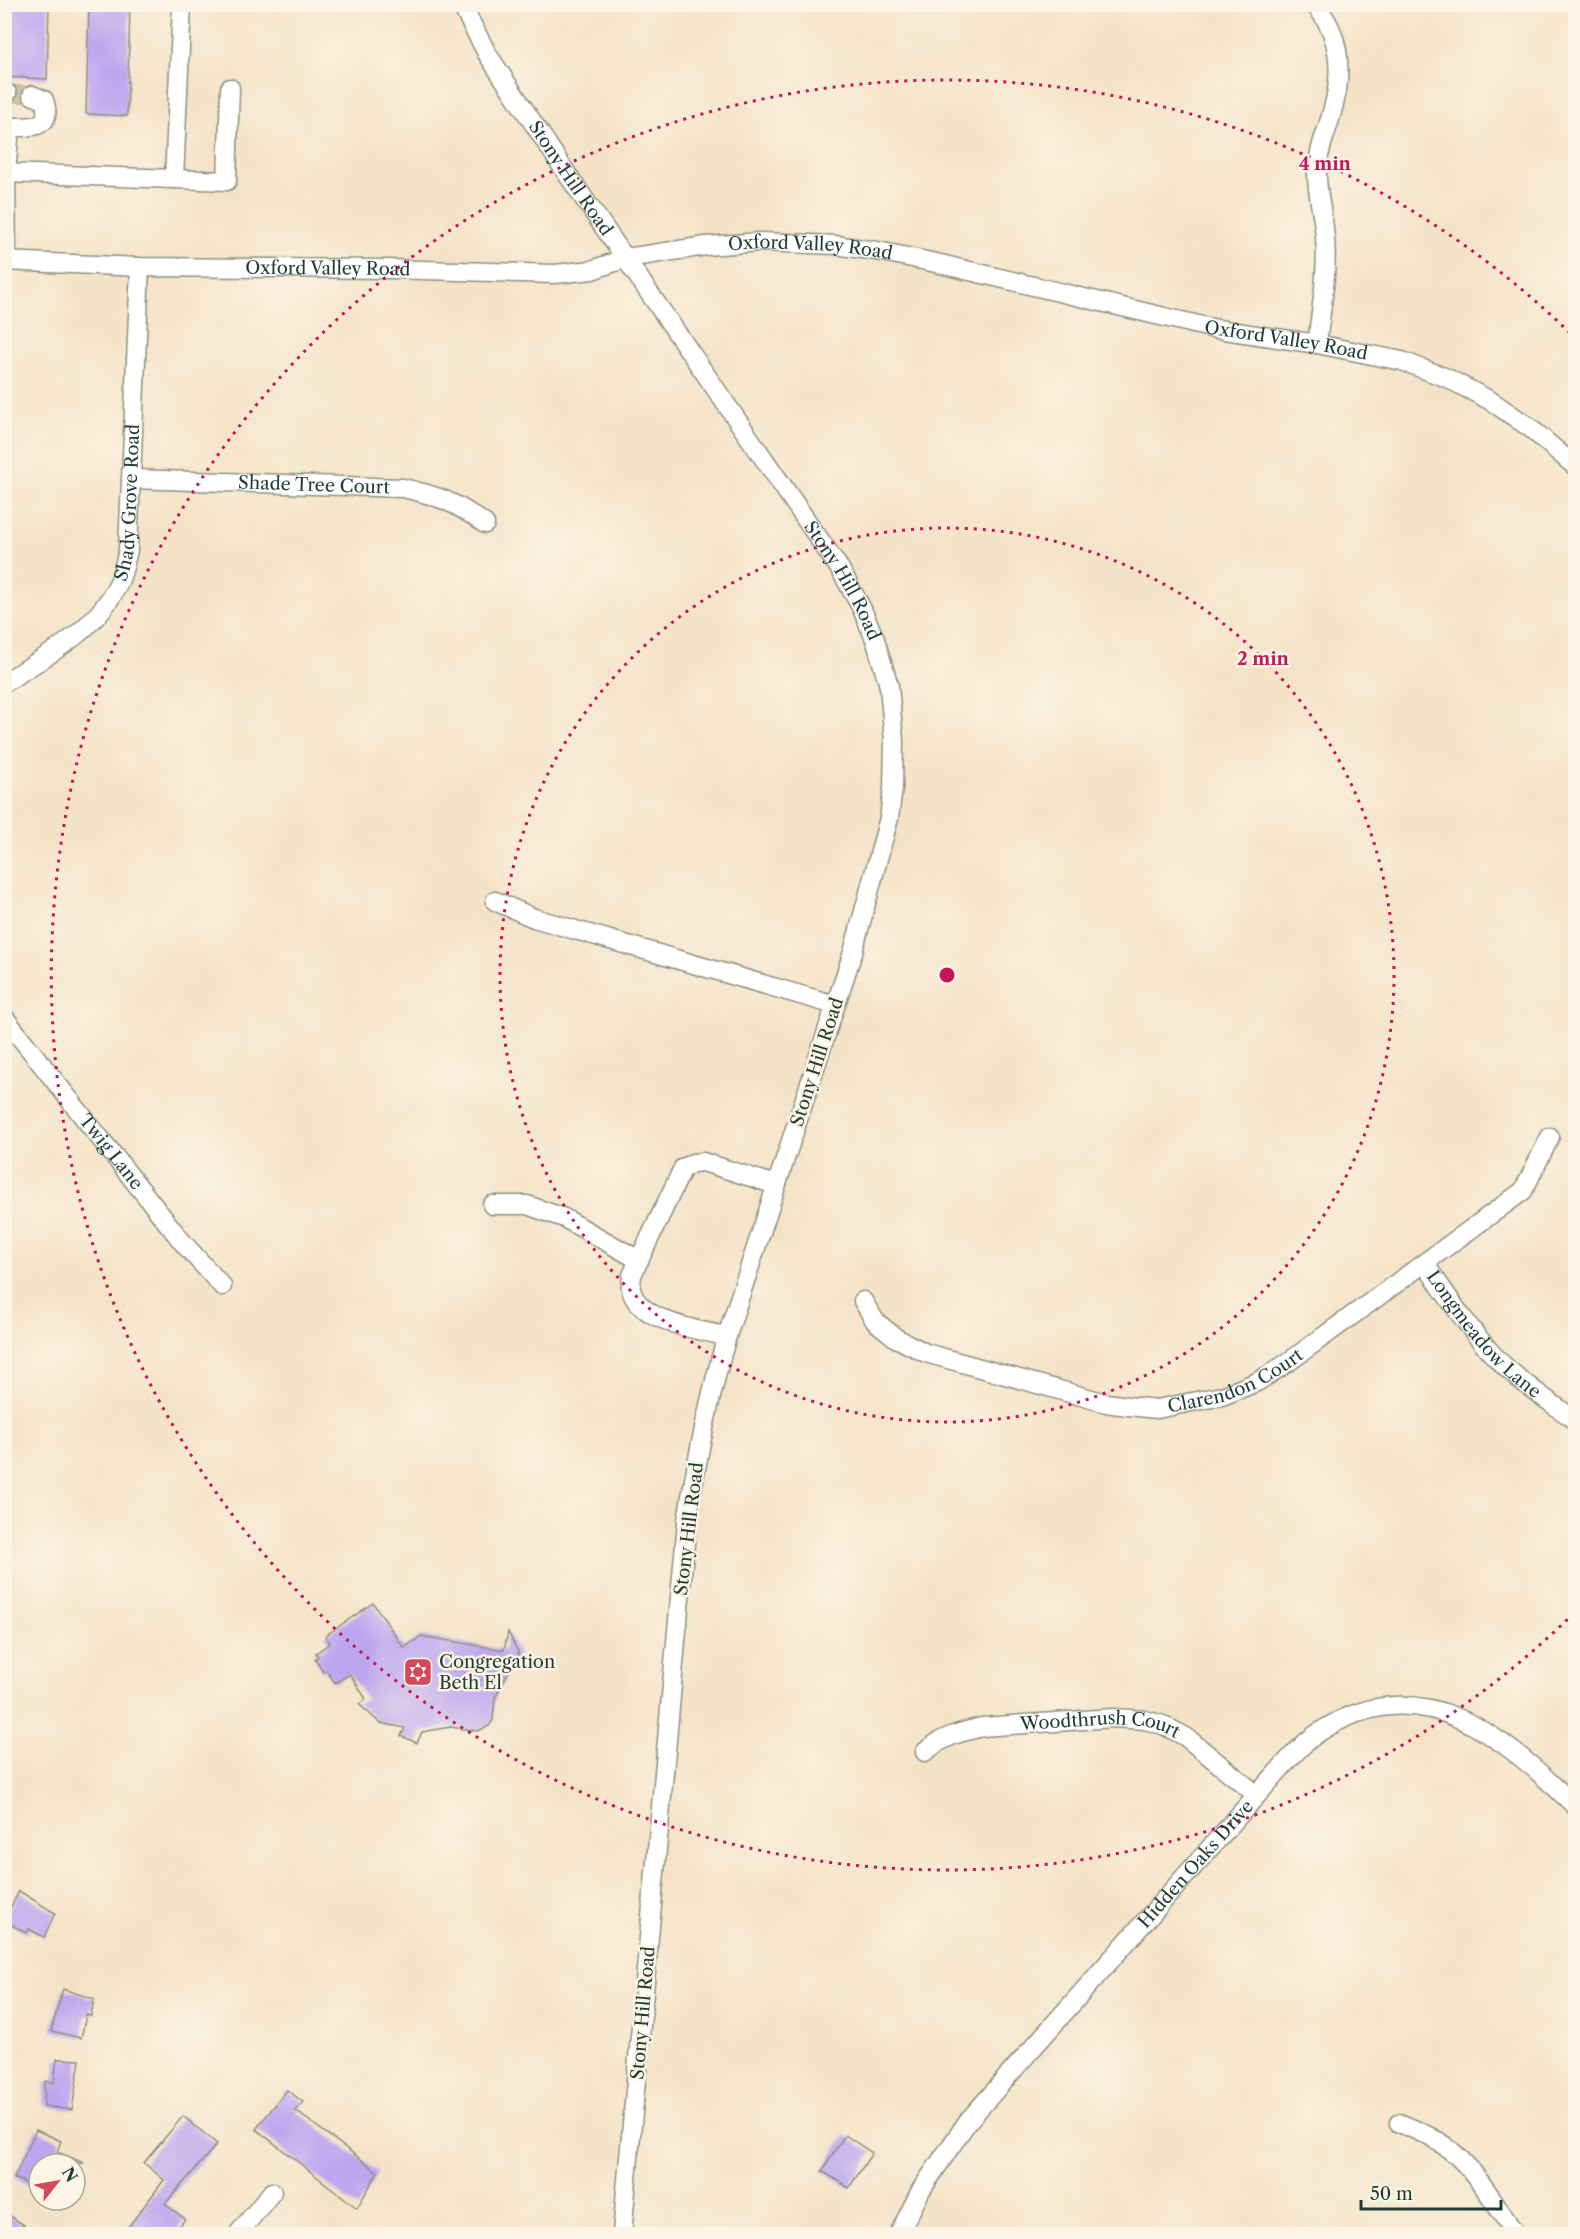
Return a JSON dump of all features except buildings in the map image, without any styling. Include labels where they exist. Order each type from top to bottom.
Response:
[{"type":"street","points":[[174,179],[182,4]]},
{"type":"street","name":"Stony Hill Road","points":[[461,4],[488,55],[840,568],[870,628],[889,686],[894,741],[893,788],[889,818],[864,915],[727,1336],[710,1394],[696,1461],[687,1521],[622,2235]]},
{"type":"street","points":[[1314,4],[1332,30],[1339,62],[1335,102],[1321,144],[1317,172],[1326,260],[1317,344]]},
{"type":"street","points":[[5,173],[227,181],[230,88]]},
{"type":"street","points":[[6,261],[7,126],[36,127],[44,120],[47,110],[44,100],[32,95]]},
{"type":"street","name":"Oxford Valley Road","points":[[6,261],[140,267],[389,269],[555,274],[592,270],[626,258],[679,249],[781,242],[835,246],[926,261],[1211,328],[1317,344],[1396,360],[1447,378],[1505,410],[1535,432],[1575,467]]},
{"type":"street","name":"Shady Grove Road","points":[[4,683],[47,656],[85,628],[104,608],[118,585],[128,550],[140,267]]},
{"type":"street","name":"Shade Tree Court","points":[[132,479],[403,488],[446,499],[485,524]]},
{"type":"street","points":[[495,901],[534,918],[835,1005]]},
{"type":"street","name":"Twig Lane","points":[[4,1017],[184,1244],[222,1286]]},
{"type":"street","name":"Clarendon Court","points":[[863,1301],[875,1321],[896,1338],[926,1353],[1106,1403],[1157,1409],[1222,1396],[1257,1382],[1425,1264],[1523,1191],[1550,1137]]},
{"type":"street","points":[[727,1336],[683,1328],[644,1311],[631,1291],[632,1275],[683,1168],[693,1163],[703,1162],[776,1185]]},
{"type":"street","points":[[492,1204],[527,1205],[564,1218],[639,1260]]},
{"type":"street","name":"Longmeadow Lane","points":[[1425,1264],[1474,1334],[1500,1362],[1524,1383],[1575,1420]]},
{"type":"street","name":"Hidden Oaks Drive","points":[[899,2235],[921,2190],[968,2121],[1257,1795],[1300,1748],[1320,1731],[1342,1719],[1360,1713],[1409,1706],[1446,1712],[1472,1723],[1495,1738],[1552,1784],[1575,1807]]},
{"type":"street","name":"Woodthrush Court","points":[[925,1752],[936,1742],[982,1727],[1137,1718],[1163,1725],[1186,1737],[1257,1795]]},
{"type":"street","points":[[1399,2123],[1436,2140],[1456,2155],[1499,2210],[1515,2235]]},
{"type":"street","points":[[238,2235],[272,2192]]},
{"type":"tunnel","points":[[7,93],[32,95]]},
{"type":"place","name":"Congregation Beth El","points":[[418,1672]]}]
